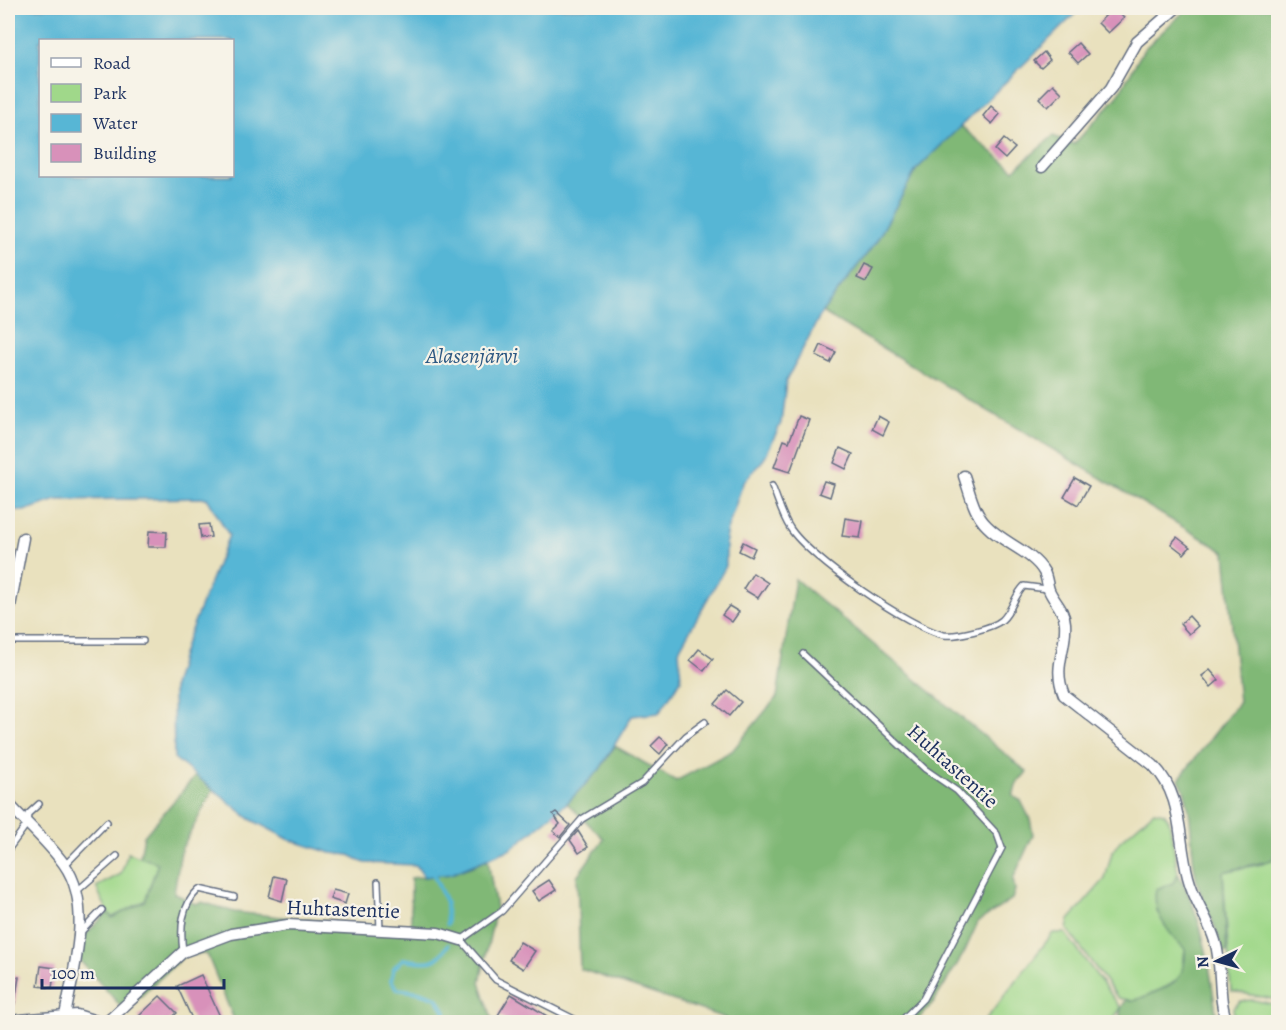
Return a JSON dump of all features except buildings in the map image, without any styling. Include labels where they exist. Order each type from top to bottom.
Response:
[{"type":"street","points":[[1042,167],[1111,88],[1137,42],[1176,8]]},
{"type":"street","points":[[964,476],[983,521],[1037,563],[1044,572],[1049,589],[1065,620],[1065,633],[1058,667],[1058,681],[1064,695],[1153,765],[1166,778],[1173,792],[1187,876],[1197,906],[1215,940],[1227,1023]]},
{"type":"street","points":[[8,617],[23,538]]},
{"type":"street","points":[[8,803],[65,865],[75,892],[81,932],[65,1016]]},
{"type":"street","name":"Huhtastentie","points":[[107,1023],[183,952],[231,934],[288,925],[444,934],[461,940]]},
{"type":"street","points":[[8,1022],[65,1016],[85,1017],[99,1023]]},
{"type":"lane","points":[[772,486],[789,528],[806,546],[865,593],[930,630],[946,636],[984,628],[1002,620],[1016,594],[1024,586],[1049,589]]},
{"type":"lane","points":[[12,640],[143,641]]},
{"type":"lane","name":"Huhtastentie","points":[[803,654],[925,770],[957,791],[997,834],[1002,848],[923,999],[900,1023]]},
{"type":"lane","points":[[580,1023],[503,985],[482,967],[461,940],[502,911],[582,819],[642,783],[686,736],[705,722]]},
{"type":"lane","points":[[8,850],[27,824],[28,814],[39,804]]},
{"type":"lane","points":[[65,865],[107,822]]},
{"type":"lane","points":[[75,892],[117,856]]},
{"type":"lane","points":[[378,882],[380,930]]},
{"type":"lane","points":[[183,952],[184,911],[189,899],[199,889],[234,897]]},
{"type":"lane","points":[[81,932],[102,910]]},
{"type":"green space","points":[[1188,8],[1278,8],[1278,844],[1272,860],[1223,872],[1227,952],[1221,952],[1218,935],[1198,885],[1188,804],[1179,779],[1239,702],[1225,552],[822,312],[876,242],[916,170],[960,126],[1014,170],[1053,136],[1074,144],[1117,97],[1144,49]]},
{"type":"green space","points":[[795,579],[1027,772],[1017,783],[1013,796],[1021,801],[1030,819],[1033,835],[1013,879],[1015,890],[1012,899],[978,922],[964,953],[935,1000],[916,1022],[723,1022],[725,1018],[580,969],[577,876],[604,839],[567,803],[600,769],[615,746],[676,781],[732,751],[777,697]]},
{"type":"green space","points":[[196,775],[213,790],[181,850],[174,893],[195,904],[202,902],[234,912],[374,927],[411,926],[411,878],[451,874],[488,860],[496,908],[480,982],[493,1022],[235,1022],[207,954],[185,955],[125,1011],[74,954],[86,934],[108,912],[112,918],[145,901],[158,863],[140,857],[144,836]]},
{"type":"green space","points":[[1154,811],[1164,813],[1169,820],[1178,874],[1173,883],[1156,889],[1157,912],[1185,949],[1182,972],[1174,985],[1134,1001],[1118,998],[1067,929],[1069,920],[1105,879],[1112,852],[1120,841]]},
{"type":"green space","points":[[1278,844],[1278,1000],[1231,991],[1223,872],[1262,864]]},
{"type":"green space","points":[[128,853],[158,863],[145,901],[111,918],[96,887],[121,874]]},
{"type":"green space","points":[[1178,874],[1200,927],[1209,965],[1217,1022],[1119,1022],[1121,1008],[1126,1000],[1138,999],[1166,987],[1181,974],[1185,949],[1163,922],[1155,898],[1156,889],[1173,883]]},
{"type":"green space","points":[[1053,933],[1065,933],[1121,1008],[1111,1022],[984,1022]]},
{"type":"green space","points":[[1253,1000],[1278,1005],[1278,1022],[1235,1022],[1233,1008],[1241,1001]]},
{"type":"water","name":"Alasenjärvi","points":[[8,8],[1081,8],[916,170],[876,242],[822,312],[786,381],[781,423],[764,459],[743,483],[726,533],[726,566],[679,650],[681,680],[659,713],[632,716],[600,769],[567,803],[511,849],[451,874],[424,877],[416,865],[365,863],[349,855],[331,853],[290,840],[250,819],[174,758],[173,686],[185,645],[229,535],[207,498],[57,500],[24,511],[8,509]]},
{"type":"waterway","points":[[433,874],[446,902],[447,924]]},
{"type":"waterway","points":[[443,1022],[445,1012],[437,998],[419,992],[397,989],[391,980],[394,968],[403,959],[424,962],[434,960],[448,945]]}]
